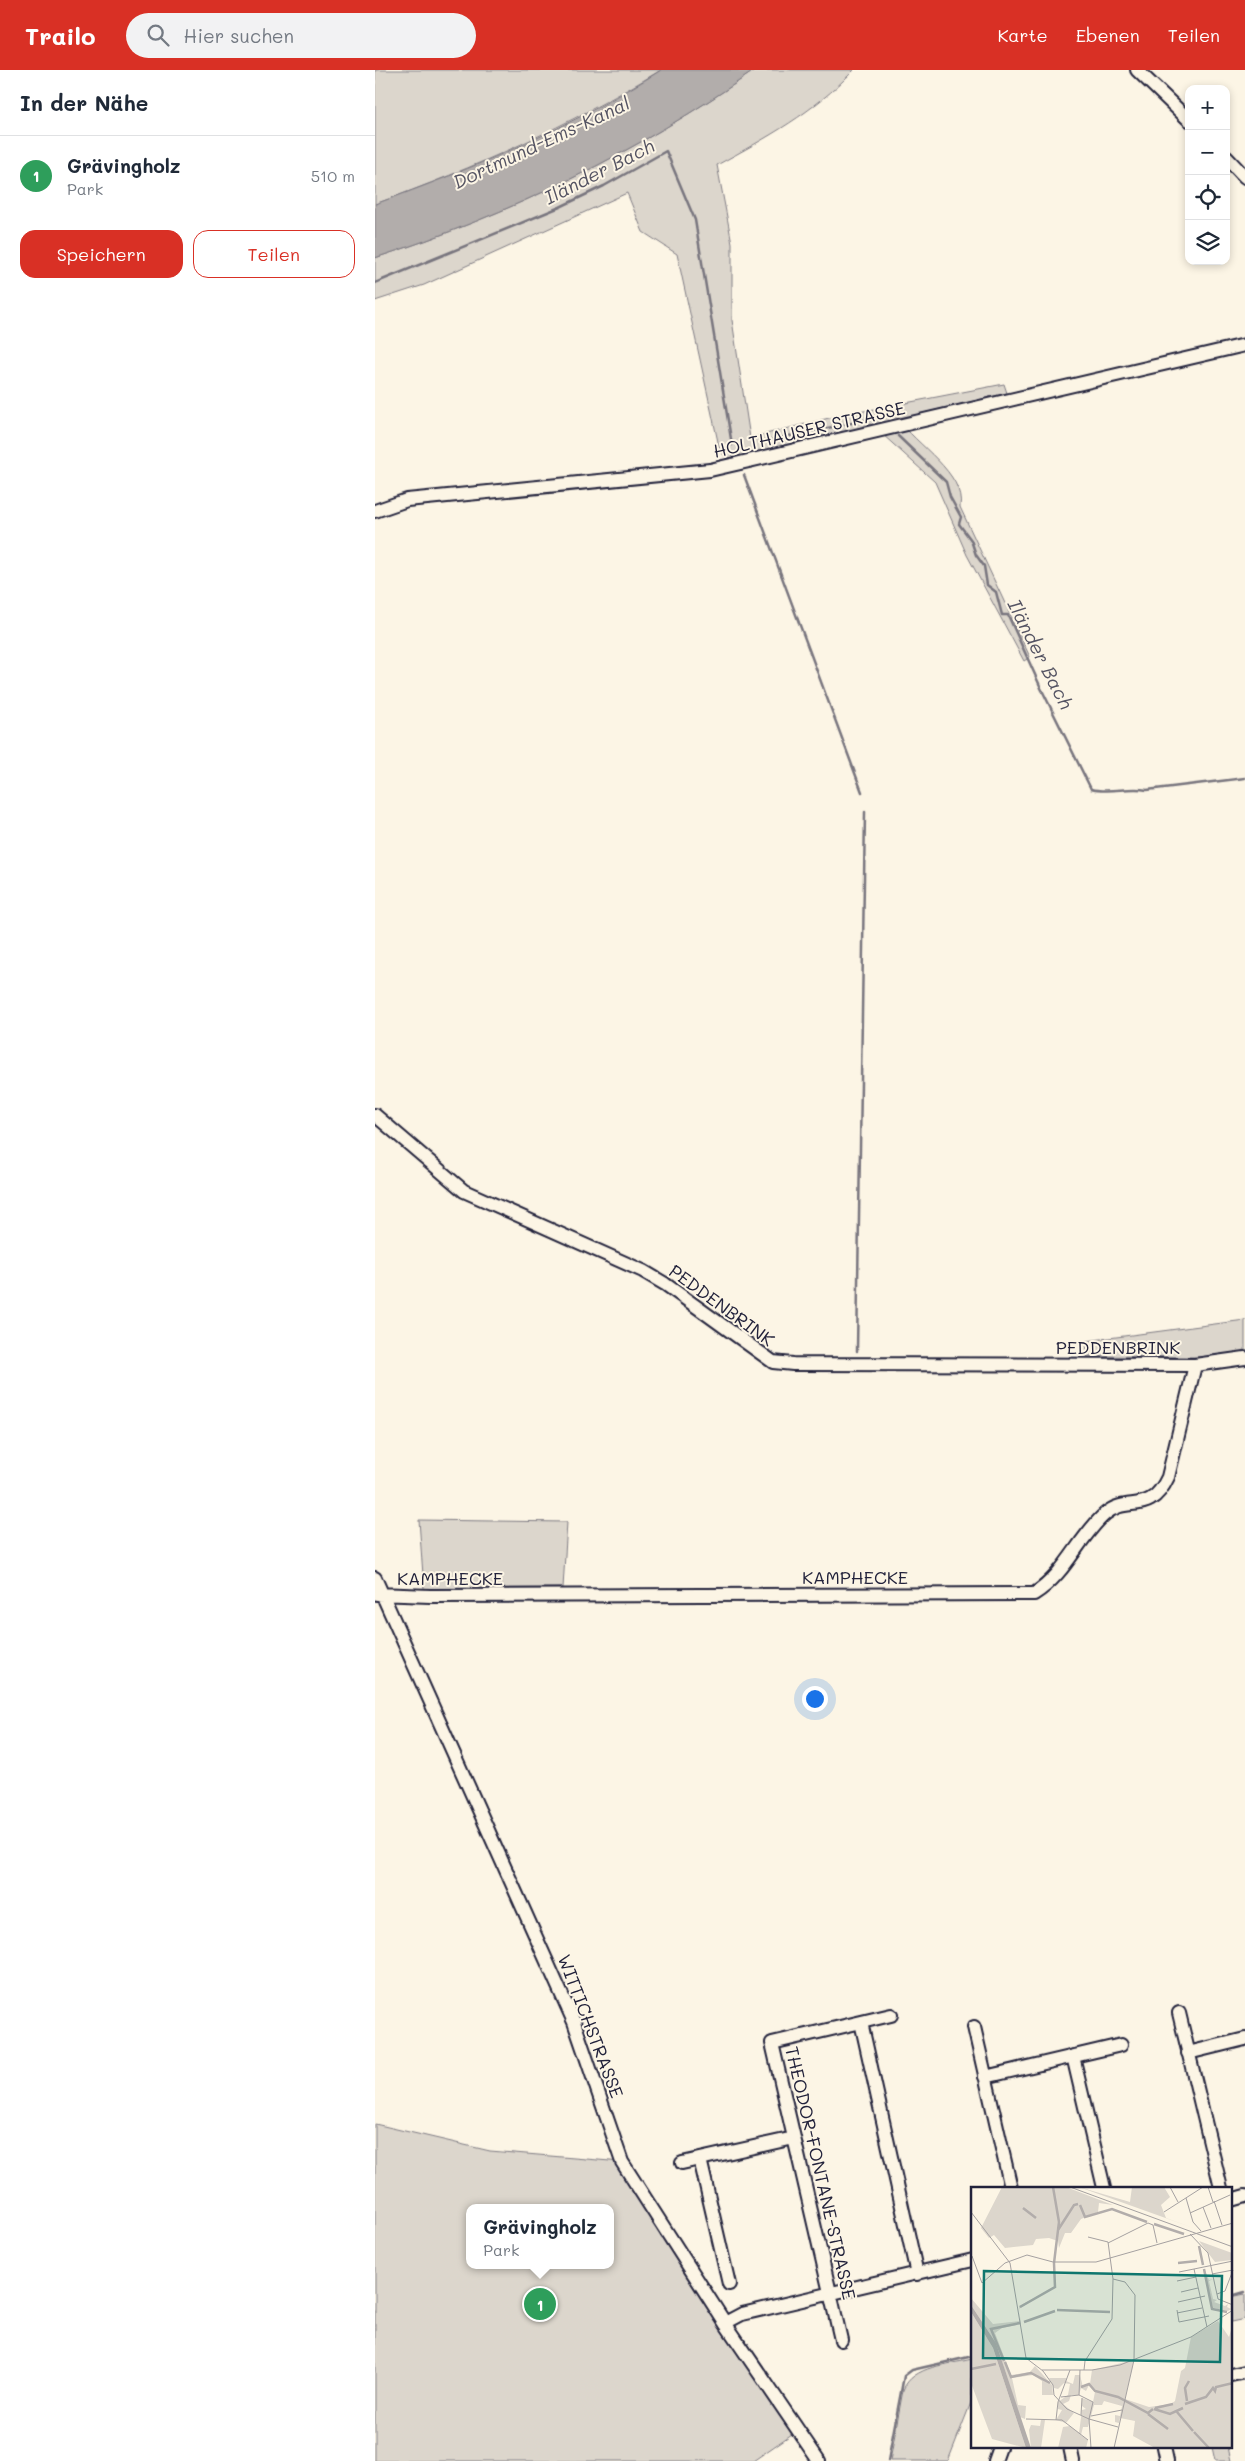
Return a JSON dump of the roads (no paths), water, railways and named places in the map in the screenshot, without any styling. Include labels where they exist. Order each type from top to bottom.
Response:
[{"type":"street","points":[[1137,70],[1185,116]]},
{"type":"street","points":[[1230,161],[1245,177]]},
{"type":"street","name":"HOLTHAUSER STRASSE","points":[[375,511],[407,500],[710,470],[1245,345]]},
{"type":"street","name":"PEDDENBRINK","points":[[375,1115],[464,1191],[643,1271],[665,1284],[773,1362],[793,1364],[1195,1364],[1245,1358]]},
{"type":"street","name":"KAMPHECKE","points":[[379,1595],[1034,1594],[1057,1576],[1105,1514],[1117,1507],[1144,1503],[1153,1498],[1163,1488],[1168,1477],[1195,1364]]},
{"type":"street","name":"WITTICHSTRASSE","points":[[375,1578],[379,1595],[574,2022],[622,2162],[725,2323],[819,2461]]},
{"type":"street","points":[[1179,2013],[1221,2187]]},
{"type":"street","name":"THEODOR-FONTANE-STRASSE","points":[[841,2340],[772,2042],[891,2015]]},
{"type":"street","points":[[861,2022],[917,2274]]},
{"type":"street","points":[[973,2027],[1011,2187]]},
{"type":"street","points":[[1188,2053],[1245,2039]]},
{"type":"street","points":[[985,2077],[1121,2045]]},
{"type":"street","points":[[1073,2056],[1104,2187]]},
{"type":"street","points":[[682,2163],[794,2138]]},
{"type":"street","points":[[700,2159],[729,2284]]},
{"type":"street","points":[[725,2323],[742,2314],[971,2260]]},
{"type":"street","points":[[995,2461],[1000,2448]]},
{"type":"street","points":[[1070,2448],[1073,2461]]},
{"type":"street","points":[[1164,2448],[1167,2461]]},
{"type":"water","name":"Dortmund-Ems-Kanal","points":[[661,70],[755,70],[665,128],[572,178],[475,222],[375,258],[375,204],[449,176],[522,145],[593,110]]},
{"type":"waterway","name":"Iländer Bach","points":[[375,283],[560,207],[604,186],[666,151],[695,220],[732,445]]},
{"type":"waterway","name":"Iländer Bach","points":[[760,442],[876,418]]},
{"type":"waterway","name":"Iländer Bach","points":[[898,436],[946,482],[950,497],[961,517],[959,524],[971,540],[976,555],[984,566],[987,585],[996,592],[1002,615],[1008,615],[1041,688],[1091,789],[1105,791],[1147,790],[1245,778]]},
{"type":"waterway","points":[[744,475],[862,792]]},
{"type":"waterway","points":[[857,1351],[865,812]]},
{"type":"waterway","points":[[1233,2295],[1245,2292]]},
{"type":"waterway","points":[[888,2461],[904,2376],[912,2370],[971,2356]]},
{"type":"place","name":"Grävingholz","points":[[540,2304]]}]
